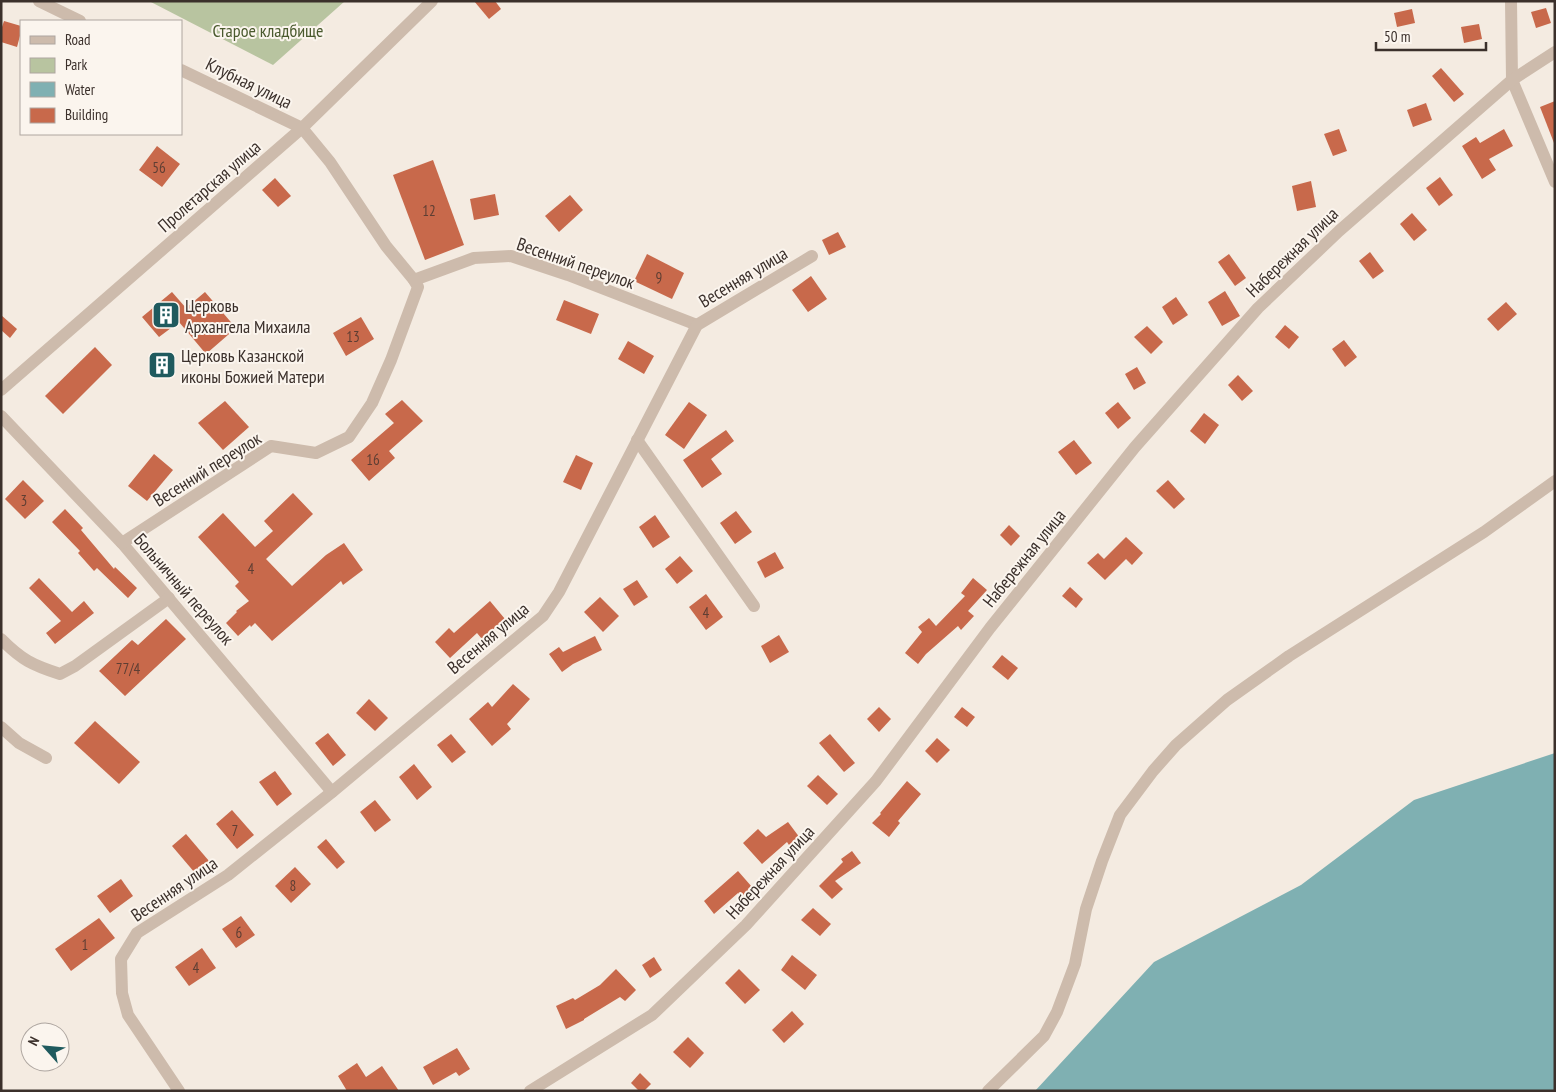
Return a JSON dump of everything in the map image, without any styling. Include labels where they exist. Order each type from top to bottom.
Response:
[{"type":"street","points":[[39,1],[78,20]]},
{"type":"street","name":"Пролетарская улица","points":[[1,390],[302,128],[432,1]]},
{"type":"street","points":[[1511,1],[1512,80],[1555,182]]},
{"type":"street","name":"Набережная улица","points":[[530,1091],[652,1015],[746,925],[876,781],[990,628],[1135,447],[1258,308],[1338,231],[1512,80],[1555,52]]},
{"type":"street","name":"Клубная улица","points":[[182,70],[302,128]]},
{"type":"street","points":[[302,128],[330,162],[386,246],[414,280]]},
{"type":"street","name":"Весенний переулок","points":[[122,543],[271,446],[316,453],[349,438],[372,404],[391,360],[418,287],[414,280],[474,258],[511,256],[568,275],[697,325]]},
{"type":"street","name":"Весенняя улица","points":[[180,1091],[128,1015],[122,993],[121,959],[137,933],[228,875],[332,792],[543,616],[559,592],[697,325],[812,256]]},
{"type":"street","name":"Больничный переулок","points":[[1,416],[122,543],[332,792]]},
{"type":"street","points":[[637,440],[754,606]]},
{"type":"street","points":[[988,1091],[1044,1036],[1057,1012],[1075,964],[1086,909],[1120,815],[1153,771],[1176,745],[1227,700],[1289,656],[1484,532],[1555,481]]},
{"type":"street","points":[[1,639],[18,656],[39,668],[60,674],[75,666],[169,598]]},
{"type":"street","points":[[1,727],[19,743],[46,758]]},
{"type":"green space","name":"Старое кладбище","points":[[149,1],[345,1],[273,65]]},
{"type":"water","points":[[1555,753],[1555,1091],[1035,1091],[1154,962],[1301,885],[1414,800]]},
{"type":"building","points":[[474,1],[495,1],[501,9],[489,19]]},
{"type":"building","points":[[1546,8],[1551,23],[1536,28],[1531,12]]},
{"type":"building","points":[[1412,9],[1415,23],[1397,27],[1394,13]]},
{"type":"building","points":[[4,21],[20,26],[17,47],[1,42],[1,30]]},
{"type":"building","points":[[1479,24],[1482,39],[1464,43],[1461,27]]},
{"type":"building","points":[[1441,68],[1464,94],[1454,102],[1432,76]]},
{"type":"building","points":[[1555,101],[1555,143],[1554,143],[1540,107]]},
{"type":"building","points":[[1426,103],[1432,120],[1413,127],[1407,110]]},
{"type":"building","points":[[1339,129],[1347,151],[1333,156],[1324,134]]},
{"type":"building","points":[[1504,129],[1513,146],[1489,159],[1496,170],[1482,179],[1462,146],[1476,137],[1480,143]]},
{"type":"building","points":[[157,146],[180,164],[162,187],[139,170]]},
{"type":"building","points":[[433,160],[464,245],[425,260],[393,175]]},
{"type":"building","points":[[1440,177],[1453,195],[1439,206],[1426,188]]},
{"type":"building","points":[[275,178],[291,196],[278,207],[262,190]]},
{"type":"building","points":[[1311,181],[1316,207],[1297,211],[1292,186]]},
{"type":"building","points":[[495,194],[499,215],[474,220],[470,199]]},
{"type":"building","points":[[570,195],[583,210],[559,232],[545,216]]},
{"type":"building","points":[[1412,213],[1427,230],[1414,241],[1400,224]]},
{"type":"building","points":[[838,232],[846,247],[829,255],[822,240]]},
{"type":"building","points":[[1370,252],[1384,271],[1373,279],[1359,261]]},
{"type":"building","points":[[647,254],[684,273],[672,299],[634,281]]},
{"type":"building","points":[[1229,254],[1246,278],[1235,286],[1218,262]]},
{"type":"building","points":[[811,276],[827,299],[808,312],[792,290]]},
{"type":"building","points":[[1225,291],[1240,316],[1222,326],[1208,302]]},
{"type":"building","points":[[172,292],[186,308],[205,292],[236,328],[206,354],[179,322],[159,337],[142,317]]},
{"type":"building","points":[[1176,297],[1188,315],[1173,325],[1162,307]]},
{"type":"building","points":[[564,300],[599,314],[591,334],[556,320]]},
{"type":"building","points":[[1506,302],[1517,314],[1498,331],[1487,319]]},
{"type":"building","points":[[1,315],[17,329],[10,338],[1,330]]},
{"type":"building","points":[[361,317],[374,339],[346,356],[333,333]]},
{"type":"building","points":[[1285,325],[1299,337],[1289,349],[1275,337]]},
{"type":"building","points":[[1147,326],[1163,342],[1151,354],[1134,337]]},
{"type":"building","points":[[1344,340],[1357,357],[1345,367],[1332,349]]},
{"type":"building","points":[[628,341],[654,356],[644,374],[618,359]]},
{"type":"building","points":[[95,347],[112,365],[63,414],[45,396]]},
{"type":"building","name":"Церковь Казанской иконы Божией Матери","points":[[163,356],[171,365],[161,373],[153,364]]},
{"type":"building","points":[[1137,367],[1146,383],[1134,390],[1125,374]]},
{"type":"building","points":[[1238,375],[1253,391],[1242,401],[1228,385]]},
{"type":"building","points":[[402,400],[423,421],[389,451],[395,458],[369,481],[351,460],[394,423],[385,414]]},
{"type":"building","points":[[225,401],[249,427],[223,450],[198,423]]},
{"type":"building","points":[[689,402],[707,415],[684,449],[665,435]]},
{"type":"building","points":[[1118,402],[1131,418],[1118,429],[1105,413]]},
{"type":"building","points":[[1204,413],[1219,425],[1205,444],[1190,431]]},
{"type":"building","points":[[726,430],[734,441],[711,459],[722,474],[702,488],[683,460]]},
{"type":"building","points":[[1074,440],[1092,463],[1076,475],[1058,452]]},
{"type":"building","points":[[154,454],[173,470],[147,501],[128,486]]},
{"type":"building","points":[[576,455],[593,463],[581,490],[563,482]]},
{"type":"building","points":[[23,480],[44,501],[25,519],[5,499]]},
{"type":"building","points":[[1168,480],[1185,499],[1174,509],[1156,491]]},
{"type":"building","points":[[293,493],[313,514],[266,559],[292,586],[326,555],[344,543],[363,570],[343,585],[341,581],[272,641],[255,623],[238,636],[226,623],[236,611],[249,601],[235,586],[239,582],[198,537],[223,513],[255,547],[273,531],[264,521]]},
{"type":"building","points":[[65,509],[83,528],[81,530],[114,569],[115,567],[137,588],[128,598],[97,568],[94,571],[78,553],[80,551],[52,522]]},
{"type":"building","points":[[736,511],[752,532],[735,544],[720,523]]},
{"type":"building","points":[[655,515],[670,537],[653,548],[639,527]]},
{"type":"building","points":[[1009,525],[1020,536],[1011,546],[1000,535]]},
{"type":"building","points":[[1126,537],[1143,553],[1132,565],[1126,559],[1105,580],[1087,563],[1098,553],[1104,559]]},
{"type":"building","points":[[775,552],[784,568],[765,578],[757,562]]},
{"type":"building","points":[[680,556],[693,571],[677,584],[665,569]]},
{"type":"building","points":[[39,578],[72,612],[84,601],[94,613],[55,644],[46,633],[61,621],[29,588]]},
{"type":"building","points":[[973,578],[987,590],[968,611],[974,616],[961,630],[958,626],[926,654],[918,664],[905,653],[922,632],[918,627],[929,618],[936,626],[965,596],[961,593]]},
{"type":"building","points":[[637,580],[648,597],[634,606],[623,589]]},
{"type":"building","points":[[1070,587],[1083,599],[1076,608],[1062,596]]},
{"type":"building","points":[[706,594],[723,617],[706,630],[689,607]]},
{"type":"building","points":[[600,597],[619,616],[603,632],[584,612]]},
{"type":"building","points":[[490,601],[505,619],[482,639],[477,633],[450,658],[435,642],[449,628],[454,633]]},
{"type":"building","points":[[166,619],[186,639],[125,696],[99,671],[132,640],[138,645]]},
{"type":"building","points":[[779,635],[789,652],[770,663],[761,646]]},
{"type":"building","points":[[595,636],[602,650],[573,664],[562,672],[549,654],[559,647],[563,652]]},
{"type":"building","points":[[1002,655],[1018,668],[1008,680],[992,667]]},
{"type":"building","points":[[513,684],[530,699],[507,724],[511,729],[492,746],[469,719],[488,702],[492,707]]},
{"type":"building","points":[[369,699],[388,718],[375,731],[356,713]]},
{"type":"building","points":[[879,707],[891,719],[879,732],[867,719]]},
{"type":"building","points":[[962,707],[975,717],[967,727],[954,717]]},
{"type":"building","points":[[95,721],[140,762],[119,784],[74,743]]},
{"type":"building","points":[[328,733],[346,755],[333,766],[315,743]]},
{"type":"building","points":[[451,734],[466,752],[452,763],[437,745]]},
{"type":"building","points":[[830,734],[855,763],[844,772],[819,743]]},
{"type":"building","points":[[937,738],[950,750],[937,763],[925,751]]},
{"type":"building","points":[[414,764],[432,787],[417,800],[399,777]]},
{"type":"building","points":[[275,771],[292,794],[277,806],[259,782]]},
{"type":"building","points":[[818,775],[838,794],[827,805],[807,786]]},
{"type":"building","points":[[907,781],[921,794],[898,821],[900,823],[889,837],[872,823]]},
{"type":"building","points":[[375,800],[391,820],[375,832],[360,812]]},
{"type":"building","points":[[232,810],[254,835],[237,849],[216,824]]},
{"type":"building","points":[[788,822],[800,838],[789,845],[787,842],[762,864],[743,843],[758,829],[766,837]]},
{"type":"building","points":[[186,834],[209,861],[195,873],[172,846]]},
{"type":"building","points":[[326,839],[345,862],[337,869],[317,847]]},
{"type":"building","points":[[852,851],[861,863],[835,881],[843,889],[832,899],[819,886],[843,862],[841,859]]},
{"type":"building","points":[[295,867],[311,884],[291,903],[275,886]]},
{"type":"building","points":[[738,871],[752,887],[741,897],[738,893],[714,914],[704,901]]},
{"type":"building","points":[[121,879],[133,896],[110,913],[97,896]]},
{"type":"building","points":[[813,908],[831,924],[820,936],[801,920]]},
{"type":"building","points":[[241,916],[255,935],[236,948],[222,929]]},
{"type":"building","points":[[99,918],[115,938],[71,971],[55,949]]},
{"type":"building","points":[[202,948],[216,968],[189,986],[175,967]]},
{"type":"building","points":[[792,955],[817,975],[805,990],[781,970]]},
{"type":"building","points":[[654,957],[662,970],[650,978],[642,965]]},
{"type":"building","points":[[616,969],[636,990],[625,1001],[620,997],[566,1029],[556,1006],[573,998],[575,1000],[600,985]]},
{"type":"building","points":[[739,969],[760,990],[745,1004],[725,983]]},
{"type":"building","points":[[792,1011],[804,1024],[784,1043],[772,1030]]},
{"type":"building","points":[[688,1037],[704,1053],[690,1068],[673,1052]]},
{"type":"building","points":[[457,1048],[470,1069],[459,1076],[456,1072],[433,1085],[423,1067]]},
{"type":"building","points":[[357,1063],[366,1077],[382,1066],[399,1091],[347,1091],[338,1076]]},
{"type":"building","points":[[640,1073],[651,1084],[644,1091],[639,1091],[631,1083]]},
{"type":"place","name":"Церковь Архангела Михаила","points":[[166,315]]},
{"type":"place","name":"Церковь Казанской иконы Божией Матери","points":[[162,365]]}]
